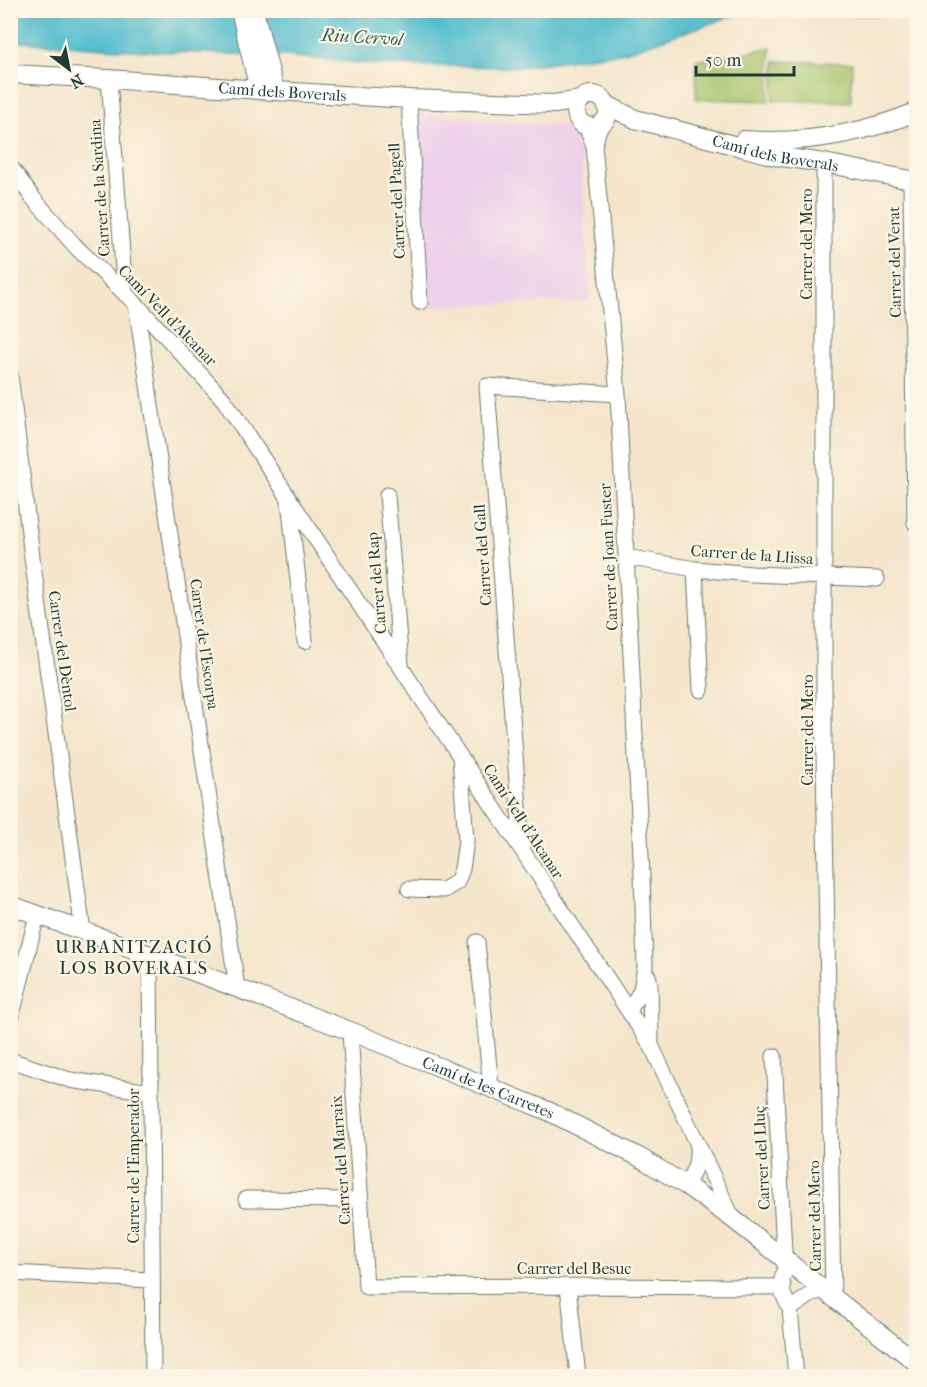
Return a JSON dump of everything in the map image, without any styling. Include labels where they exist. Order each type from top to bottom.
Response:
[{"type":"street","points":[[240,10],[265,83]]},
{"type":"street","points":[[254,10],[265,83]]},
{"type":"street","name":"Camí dels Boverals","points":[[10,74],[265,83],[409,99],[554,104],[593,116],[635,119],[775,156],[914,180]]},
{"type":"street","name":"Carrer de la Sardina","points":[[109,79],[124,294]]},
{"type":"street","name":"Carrer del Pagell","points":[[409,99],[420,302]]},
{"type":"street","points":[[706,138],[763,141],[835,136],[877,126],[916,112]]},
{"type":"street","name":"Carrer de Joan Fuster","points":[[593,116],[618,394],[642,876],[645,966],[641,990],[630,1014]]},
{"type":"street","name":"Carrer del Mero","points":[[824,163],[824,759],[829,1293]]},
{"type":"street","name":"Camí Vell d'Alcanar","points":[[10,166],[33,197],[77,248],[136,304],[224,400],[651,1045],[733,1219]]},
{"type":"street","name":"Carrer del Verat","points":[[914,180],[916,524]]},
{"type":"street","name":"Carrer de l'Escorpa","points":[[136,304],[237,988]]},
{"type":"street","name":"Carrer del Dèntol","points":[[10,375],[83,932]]},
{"type":"street","name":"Carrer del Gall","points":[[523,851],[487,386],[618,394]]},
{"type":"street","name":"Carrer del Rap","points":[[387,495],[401,668]]},
{"type":"street","name":"Camí Vell d'Alcanar","points":[[289,498],[305,641]]},
{"type":"street","name":"Carrer de la Llissa","points":[[626,556],[695,569],[752,574],[877,579]]},
{"type":"street","points":[[695,569],[701,690]]},
{"type":"street","points":[[409,889],[444,890],[457,882],[462,869],[466,841],[460,756]]},
{"type":"street","name":"Camí de les Carretes","points":[[10,905],[350,1031],[548,1111],[639,1157],[686,1186],[784,1258],[916,1362]]},
{"type":"street","points":[[10,1023],[37,915]]},
{"type":"street","points":[[477,942],[491,1088]]},
{"type":"street","name":"Carrer de l'Emperador","points":[[150,955],[153,1377]]},
{"type":"street","points":[[618,996],[628,994],[637,984],[645,966]]},
{"type":"street","name":"Carrer de Joan Fuster","points":[[645,966],[650,983],[651,1045]]},
{"type":"street","points":[[630,1014],[641,1009],[650,994]]},
{"type":"street","name":"Carrer del Marraix","points":[[350,1031],[366,1287]]},
{"type":"street","name":"Carrer del Lluç","points":[[774,1056],[785,1271],[782,1279],[783,1294],[790,1309],[796,1377]]},
{"type":"street","points":[[10,1060],[70,1080],[151,1092]]},
{"type":"street","points":[[686,1186],[694,1169],[698,1145]]},
{"type":"street","points":[[686,1186],[709,1184],[712,1173]]},
{"type":"street","points":[[246,1199],[360,1200]]},
{"type":"street","points":[[10,1273],[152,1280]]},
{"type":"street","points":[[568,1286],[578,1377]]},
{"type":"street","name":"Carrer del Besuc","points":[[366,1287],[783,1287]]},
{"type":"street","points":[[790,1309],[812,1294],[829,1293]]},
{"type":"shaded area","points":[[416,113],[572,127],[580,137],[590,301],[427,306]]},
{"type":"green space","points":[[771,47],[769,101],[696,99],[696,60]]},
{"type":"green space","points":[[775,61],[852,63],[851,102],[773,100]]},
{"type":"water","name":"Riu Cervol","points":[[916,10],[916,18],[896,15],[738,14],[625,52],[516,67],[382,65],[285,56],[145,51],[11,41],[10,11]]},
{"type":"district","name":"URBANITZACIÓ LOS BOVERALS","points":[[134,957]]}]
